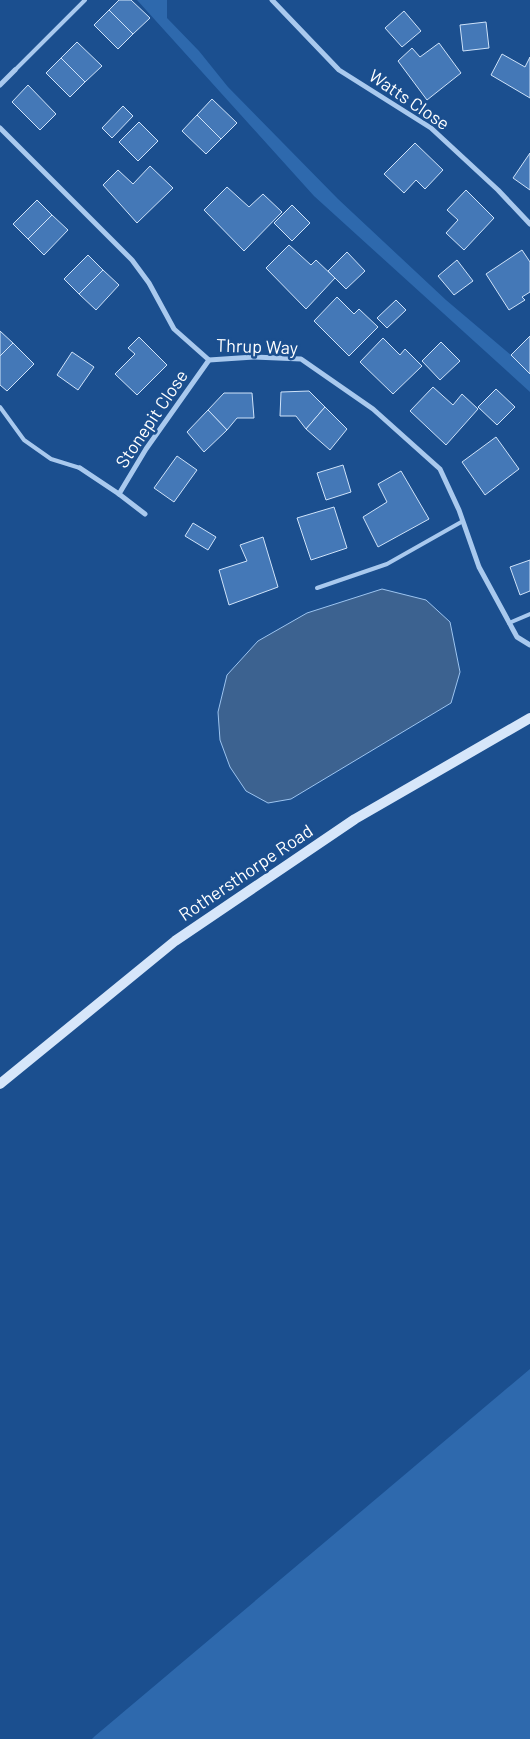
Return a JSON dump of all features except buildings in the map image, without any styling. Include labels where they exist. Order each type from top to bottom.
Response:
[{"type":"street","name":"Watts Close","points":[[272,0],[339,70],[431,128],[491,184],[530,224]]},
{"type":"street","points":[[0,85],[15,70]]},
{"type":"street","name":"Thrup Way","points":[[0,128],[132,260],[149,283],[174,329],[209,360],[254,357],[301,359],[373,409],[440,469],[463,521],[476,562],[517,637],[530,645]]},
{"type":"street","name":"Stonepit Close","points":[[119,494],[146,449],[209,360]]},
{"type":"street","name":"Stonepit Close","points":[[80,468],[145,514]]},
{"type":"street","name":"Rothersthorpe Road","points":[[0,1084],[175,941],[355,819],[530,718]]},
{"type":"lane","points":[[15,70],[85,0]]},
{"type":"lane","points":[[0,407],[24,440],[50,459],[80,468]]},
{"type":"lane","points":[[317,588],[387,564],[463,521]]},
{"type":"lane","points":[[509,623],[530,614]]},
{"type":"shaded area","points":[[137,0],[167,0],[167,18],[199,51],[228,87],[338,199],[446,300],[511,355],[530,374],[530,392],[314,196]]},
{"type":"shaded area","points":[[382,589],[426,600],[450,622],[460,672],[451,703],[291,799],[268,803],[246,791],[230,767],[220,740],[218,712],[227,675],[258,641],[307,613]]},
{"type":"shaded area","points":[[530,1369],[530,1739],[92,1739],[95,1736]]}]
